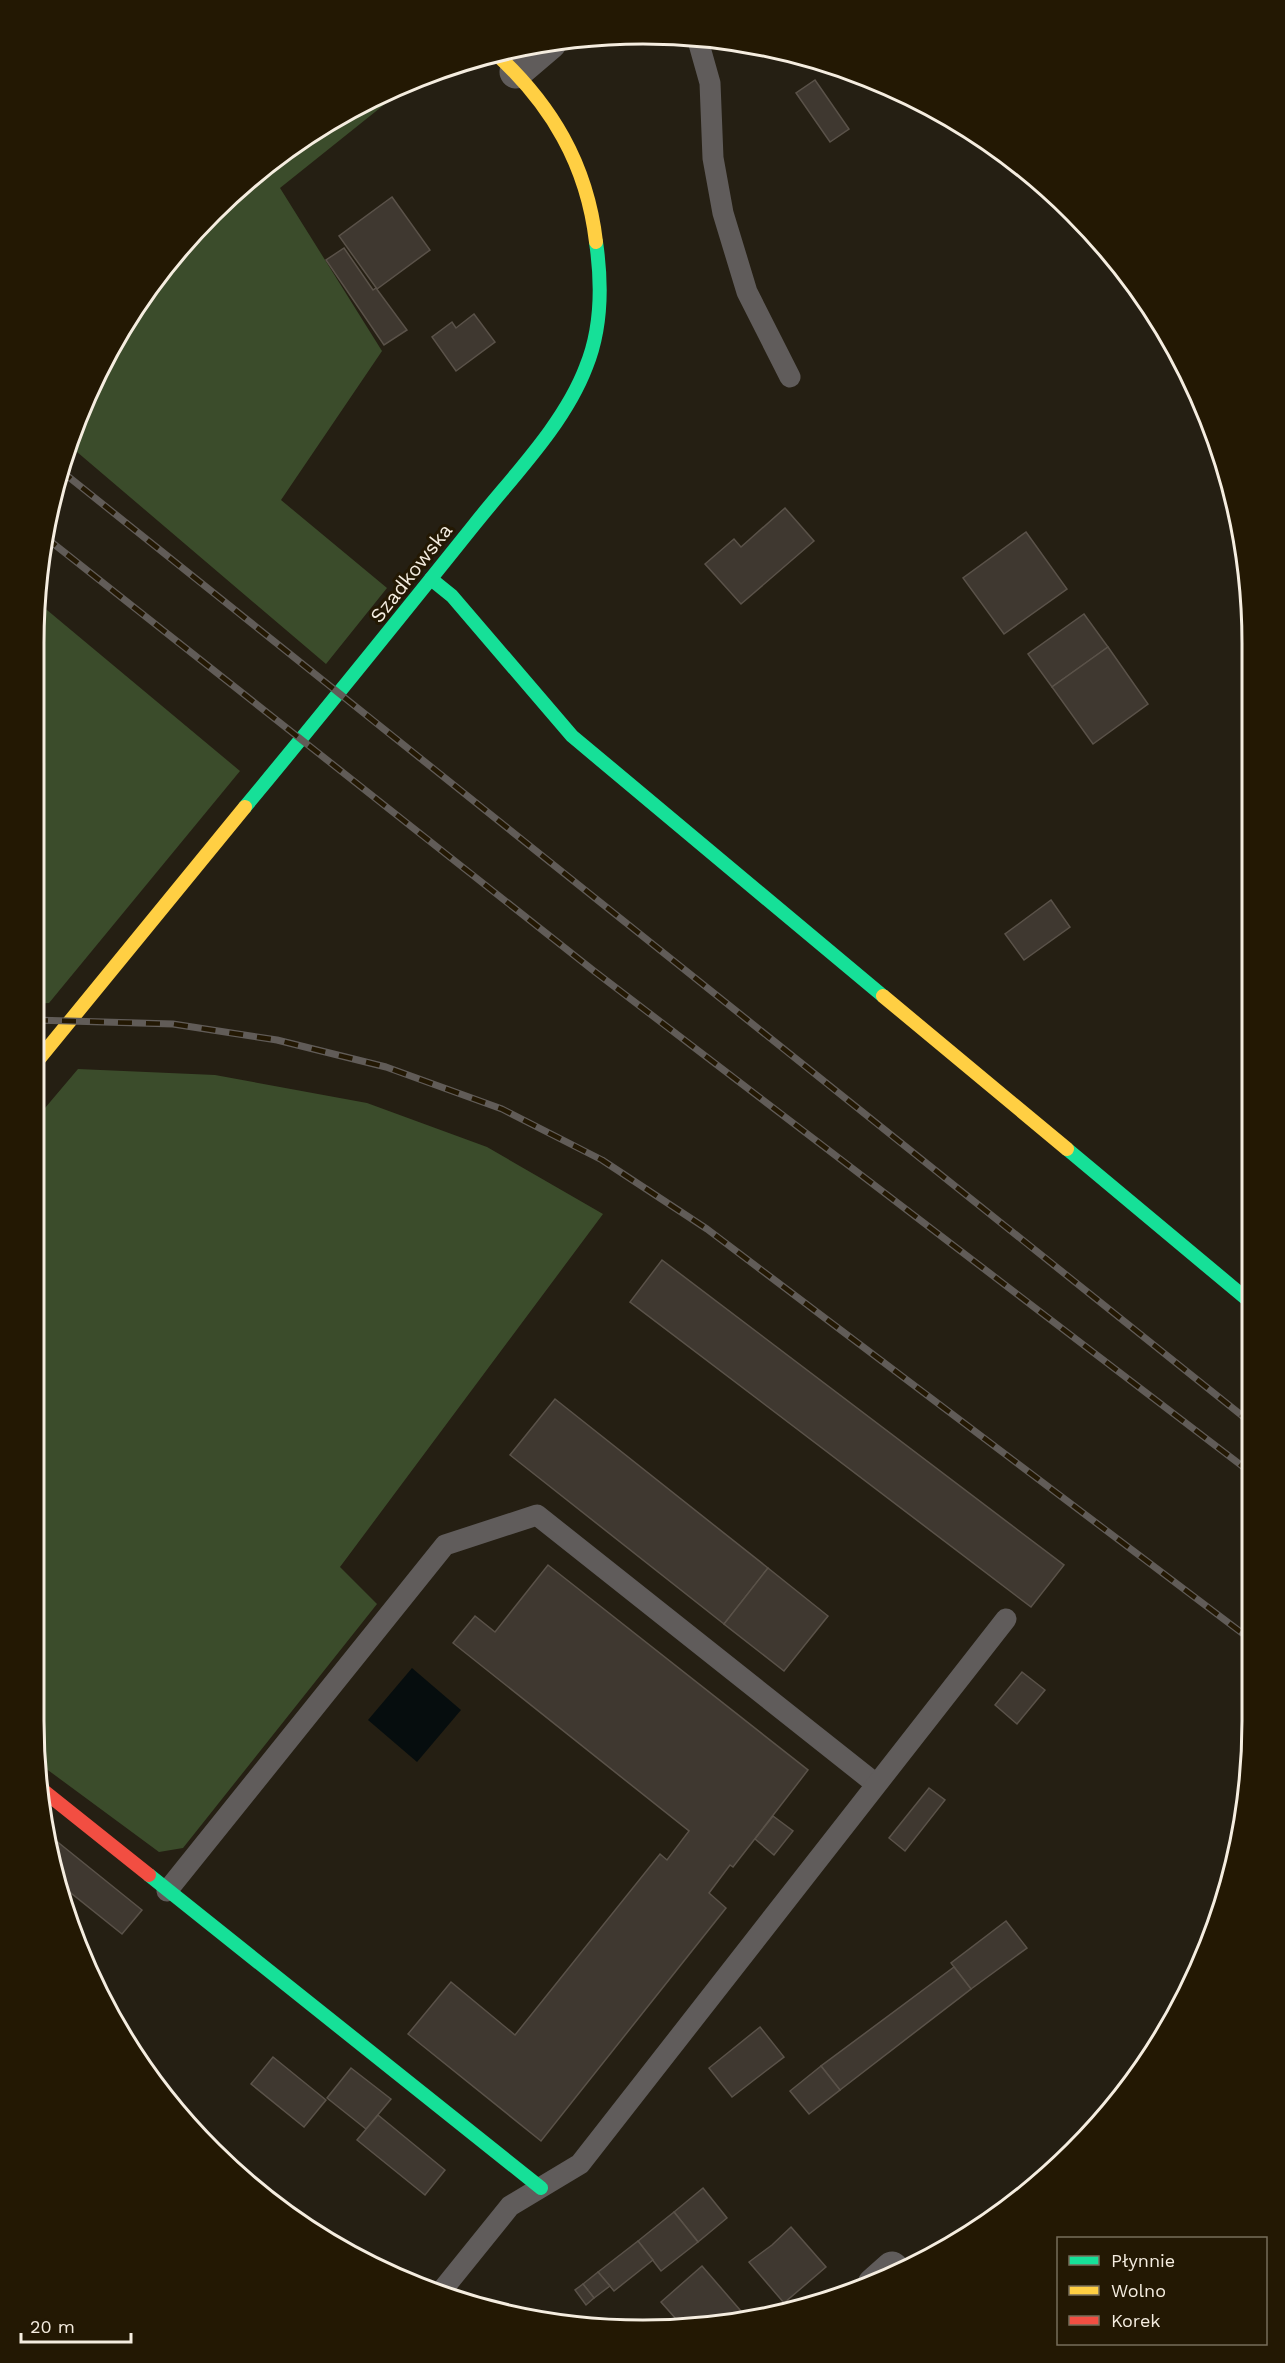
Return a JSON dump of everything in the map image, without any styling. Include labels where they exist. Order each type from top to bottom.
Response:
[{"type":"street","name":"Szadkowska","points":[[44,1053],[288,757],[538,444],[571,397],[591,353],[601,303],[597,232],[580,173],[552,116],[505,62]]},
{"type":"street","points":[[431,579],[452,596],[572,736],[1242,1295]]},
{"type":"street","points":[[49,1795],[541,2188]]},
{"type":"lane","points":[[700,47],[710,84],[713,158],[723,213],[747,292],[790,377]]},
{"type":"lane","points":[[167,1891],[445,1545],[537,1515],[876,1784]]},
{"type":"lane","points":[[445,2286],[510,2206],[580,2164],[1006,1618]]},
{"type":"green space","points":[[391,99],[280,188],[382,351],[281,500],[387,588],[326,664],[75,450],[105,378],[124,343],[144,310],[192,248],[219,219],[278,167],[343,124]]},
{"type":"green space","points":[[45,608],[240,771],[49,1003],[44,1003]]},
{"type":"green space","points":[[78,1069],[215,1075],[367,1103],[487,1147],[603,1214],[340,1567],[377,1604],[183,1848],[159,1852],[46,1769],[44,1109]]},
{"type":"shaded area","points":[[412,1668],[461,1710],[417,1762],[368,1720]]},
{"type":"building","points":[[815,80],[849,129],[830,142],[796,93]]},
{"type":"building","points":[[392,197],[430,250],[377,289],[339,236]]},
{"type":"building","points":[[344,248],[373,290],[376,288],[407,330],[384,345],[326,260]]},
{"type":"building","points":[[474,314],[495,342],[456,371],[432,337],[452,322],[456,328]]},
{"type":"building","points":[[785,508],[814,541],[741,604],[705,564],[734,539],[741,547]]},
{"type":"building","points":[[1026,532],[1067,589],[1004,634],[963,578]]},
{"type":"building","points":[[1084,614],[1108,647],[1052,687],[1028,654]]},
{"type":"building","points":[[1108,647],[1148,704],[1093,744],[1052,687]]},
{"type":"building","points":[[1051,900],[1070,927],[1024,960],[1005,934]]},
{"type":"building","points":[[662,1260],[1064,1565],[1031,1607],[630,1302]]},
{"type":"building","points":[[555,1399],[768,1568],[724,1624],[510,1455]]},
{"type":"building","points":[[548,1565],[808,1770],[733,1867],[730,1865],[709,1893],[726,1908],[541,2141],[408,2034],[451,1982],[515,2035],[660,1854],[667,1860],[689,1831],[453,1643],[475,1616],[495,1632]]},
{"type":"building","points":[[768,1568],[828,1616],[784,1671],[724,1624]]},
{"type":"building","points":[[1022,1672],[1045,1690],[1017,1724],[995,1705]]},
{"type":"building","points":[[929,1788],[945,1800],[905,1851],[889,1838]]},
{"type":"building","points":[[773,1816],[793,1831],[774,1855],[755,1839]]},
{"type":"building","points":[[56,1841],[142,1910],[122,1934],[68,1891]]},
{"type":"building","points":[[1006,1921],[1027,1948],[971,1989],[951,1963]]},
{"type":"building","points":[[954,1967],[971,1989],[840,2090],[821,2066]]},
{"type":"building","points":[[760,2027],[784,2057],[732,2097],[709,2068]]},
{"type":"building","points":[[273,2057],[326,2100],[304,2127],[251,2084]]},
{"type":"building","points":[[821,2066],[840,2090],[809,2114],[790,2091]]},
{"type":"building","points":[[351,2068],[391,2099],[366,2129],[327,2098]]},
{"type":"building","points":[[378,2115],[445,2170],[425,2195],[357,2140]]},
{"type":"building","points":[[703,2188],[727,2218],[698,2242],[674,2212]]},
{"type":"building","points":[[674,2212],[698,2242],[661,2271],[638,2241]]},
{"type":"building","points":[[791,2227],[826,2267],[783,2302],[749,2262]]},
{"type":"building","points":[[638,2241],[653,2260],[614,2291],[598,2272]]},
{"type":"building","points":[[702,2266],[741,2311],[675,2318],[661,2302]]},
{"type":"building","points":[[598,2272],[610,2286],[594,2298],[583,2284]]},
{"type":"building","points":[[583,2284],[594,2298],[586,2305],[575,2290]]},
{"type":"railway","points":[[67,476],[1242,1416]]},
{"type":"railway","points":[[52,543],[594,971],[1242,1466]]},
{"type":"railway","points":[[44,1020],[173,1024],[277,1040],[386,1067],[502,1109],[602,1160],[707,1229],[1242,1633]]},
{"type":"traffic: fast","points":[[245,807],[536,450],[565,409],[586,367],[598,321],[600,289],[596,242]]},
{"type":"traffic: fast","points":[[431,579],[452,596],[572,736],[883,996]]},
{"type":"traffic: fast","points":[[1067,1149],[1242,1295]]},
{"type":"traffic: fast","points":[[149,1875],[541,2188]]},
{"type":"traffic: slow","points":[[502,60],[533,93],[563,137],[584,187],[596,242]]},
{"type":"traffic: slow","points":[[44,1053],[245,807]]},
{"type":"traffic: slow","points":[[883,996],[1067,1149]]},
{"type":"traffic: jam","points":[[49,1795],[149,1875]]}]
